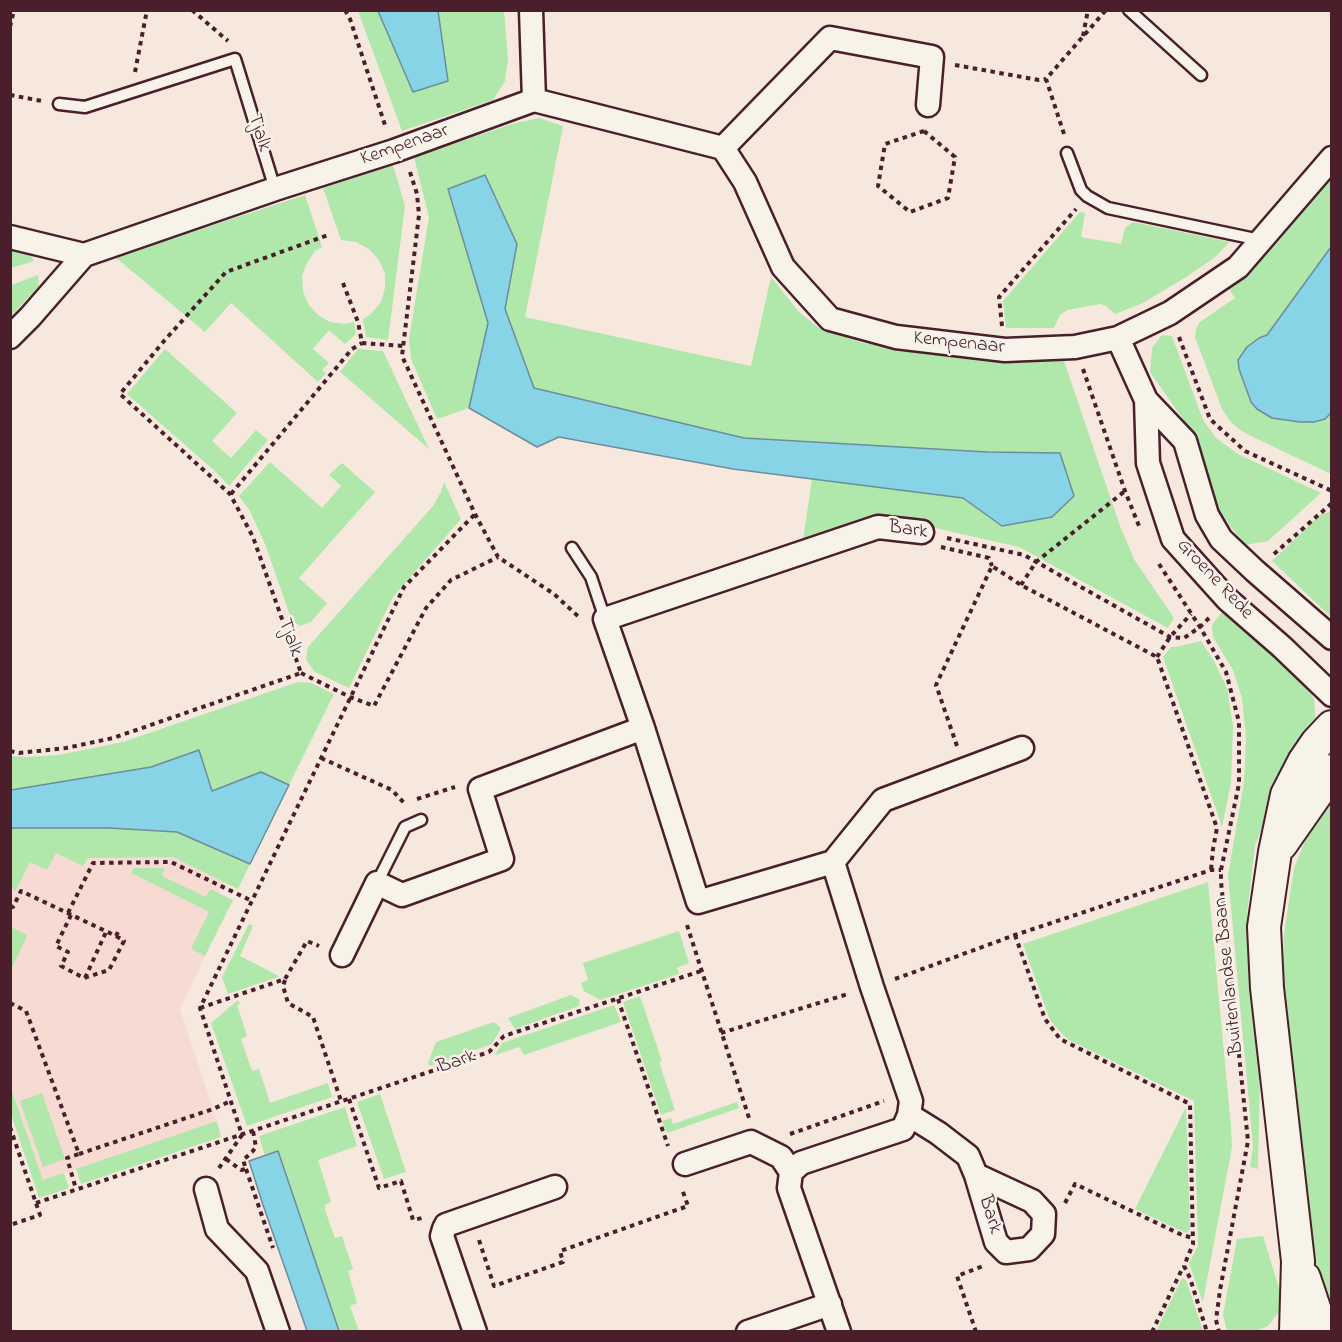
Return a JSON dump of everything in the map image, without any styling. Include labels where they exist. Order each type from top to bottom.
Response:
[{"type":"street","points":[[531,10],[534,100],[723,148],[830,38],[932,57],[928,105]]},
{"type":"street","name":"Kempenaar","points":[[275,189],[398,150],[534,100]]},
{"type":"street","name":"Kempenaar","points":[[723,148],[745,183],[783,267],[830,319],[896,337],[1005,350],[1075,347],[1118,338],[1170,313],[1238,267],[1332,158]]},
{"type":"street","points":[[10,337],[84,255],[275,189]]},
{"type":"street","points":[[10,237],[84,255]]},
{"type":"street","name":"Groene Rede","points":[[1118,338],[1146,400],[1185,441],[1207,515],[1221,538],[1332,638]]},
{"type":"street","name":"Groene Rede","points":[[1146,400],[1148,462],[1173,539],[1227,599],[1332,695]]},
{"type":"street","name":"Bark","points":[[605,619],[878,527],[922,532]]},
{"type":"street","points":[[605,619],[643,728],[698,902],[833,862],[883,800],[1022,748]]},
{"type":"street","name":"Buitenlandse Baan","points":[[1301,1331],[1298,1261],[1267,988],[1264,927],[1275,852],[1287,795],[1304,762],[1332,727]]},
{"type":"street","points":[[342,955],[377,883],[402,895],[502,859],[480,789],[643,728]]},
{"type":"street","name":"Buitenlandse Baan","points":[[1275,852],[1332,771]]},
{"type":"street","points":[[791,1172],[801,1163],[903,1129],[909,1115],[908,1093],[833,862]]},
{"type":"street","name":"Bark","points":[[909,1115],[968,1156],[996,1242],[1006,1252],[1029,1249],[1044,1234],[1044,1214],[1032,1201],[976,1175]]},
{"type":"street","points":[[680,1165],[751,1142],[781,1157],[791,1172],[789,1188],[839,1332]]},
{"type":"street","points":[[475,1332],[442,1236],[446,1225],[555,1187]]},
{"type":"street","points":[[206,1189],[217,1229],[257,1270],[278,1332]]},
{"type":"street","points":[[748,1332],[830,1304]]},
{"type":"lane","points":[[1129,10],[1201,75]]},
{"type":"lane","points":[[59,104],[86,107],[235,59]]},
{"type":"lane","name":"Tjalk","points":[[235,59],[275,189]]},
{"type":"lane","points":[[1067,153],[1081,190],[1108,208],[1261,240]]},
{"type":"lane","points":[[572,549],[591,578],[605,619]]},
{"type":"lane","points":[[377,883],[405,827],[421,819]]},
{"type":"path","points":[[10,27],[14,10]]},
{"type":"path","points":[[131,92],[147,10]]},
{"type":"path","points":[[192,10],[235,48],[235,59]]},
{"type":"path","points":[[345,10],[417,194],[419,215],[402,356],[475,514],[498,556],[554,594],[584,621],[605,619]]},
{"type":"path","points":[[1083,36],[1088,10]]},
{"type":"path","points":[[932,57],[942,62],[1039,80],[1046,79],[1106,10]]},
{"type":"path","points":[[1046,79],[1068,145],[1067,153]]},
{"type":"path","points":[[10,95],[59,104]]},
{"type":"path","points":[[924,131],[928,105]]},
{"type":"path","points":[[924,131],[955,157],[948,198],[910,212],[878,186],[885,144],[924,131]]},
{"type":"path","points":[[1005,350],[999,297],[1087,196]]},
{"type":"path","name":"Tjalk","points":[[10,751],[19,753],[66,748],[113,738],[301,673],[253,537],[230,494],[120,394],[226,272],[328,235]]},
{"type":"path","points":[[343,283],[358,322],[362,344]]},
{"type":"path","points":[[1170,313],[1210,419],[1245,451],[1332,491]]},
{"type":"path","points":[[230,494],[352,349],[362,344],[403,346]]},
{"type":"path","points":[[1021,585],[1036,562],[1125,491]]},
{"type":"path","points":[[206,1189],[242,1135],[200,1008],[404,587],[475,514]]},
{"type":"path","name":"Bark","points":[[922,532],[1024,555],[1170,637]]},
{"type":"path","points":[[301,673],[374,706],[426,608],[451,580],[498,556]]},
{"type":"path","points":[[964,769],[936,685],[992,566],[1021,585],[1157,657],[1217,828],[1211,870]]},
{"type":"path","points":[[1157,657],[1170,637],[1191,614]]},
{"type":"path","name":"Buitenlandse Baan","points":[[1170,637],[1184,638],[1200,627],[1226,672],[1239,722],[1239,784],[1221,870],[1221,882],[1248,1141],[1220,1290],[1216,1320],[1220,1332]]},
{"type":"path","points":[[321,758],[392,790],[405,804],[405,827]]},
{"type":"path","points":[[405,804],[469,782],[480,789]]},
{"type":"path","points":[[11,908],[21,891],[70,914],[106,932],[117,934],[124,941],[109,970],[84,978],[61,966],[68,952],[56,946],[70,914],[93,863],[171,862],[252,901]]},
{"type":"path","points":[[721,1033],[872,987],[1015,935],[1211,870],[1221,870]]},
{"type":"path","points":[[698,902],[686,926],[752,1127],[751,1142],[771,1140],[908,1093]]},
{"type":"path","points":[[84,978],[106,932]]},
{"type":"path","points":[[1015,935],[1045,1019],[1060,1039],[1190,1104],[1193,1244],[1152,1332]]},
{"type":"path","points":[[341,1101],[313,1017],[288,1003],[283,986],[307,941],[342,955]]},
{"type":"path","name":"Bark","points":[[36,1203],[489,1052],[504,1036],[701,971]]},
{"type":"path","points":[[200,1008],[285,979]]},
{"type":"path","points":[[471,1216],[494,1286],[563,1262],[560,1251],[688,1206],[680,1165],[618,999]]},
{"type":"path","points":[[10,1003],[26,1011],[79,1154]]},
{"type":"path","points":[[349,1099],[379,1188],[401,1181],[413,1220],[427,1217],[444,1229]]},
{"type":"path","points":[[76,1189],[67,1158],[231,1101]]},
{"type":"path","points":[[10,1127],[40,1215],[10,1225]]},
{"type":"path","points":[[226,1159],[241,1170],[246,1169],[243,1160],[256,1147],[253,1131]]},
{"type":"path","points":[[1044,1214],[1064,1206],[1075,1184],[1182,1235],[1193,1238]]},
{"type":"path","points":[[976,1332],[957,1276],[983,1266],[1000,1246]]},
{"type":"path","points":[[1184,1266],[1207,1332]]},
{"type":"shaded area","points":[[10,851],[178,855],[226,879],[192,949],[205,956],[180,1009],[217,1121],[43,1181],[11,1085]]},
{"type":"green space","points":[[358,11],[378,11],[413,92],[447,81],[438,11],[504,11],[508,59],[505,81],[493,100],[402,131]]},
{"type":"green space","points":[[539,118],[563,126],[525,317],[751,366],[771,277],[799,312],[819,328],[863,343],[977,359],[1064,361],[1120,526],[1134,559],[1174,618],[1168,628],[1019,547],[878,515],[803,540],[812,479],[963,498],[1002,526],[1060,453],[987,452],[744,438],[534,388],[505,309],[517,244],[449,189],[489,323],[469,408],[437,419],[411,359],[409,339],[429,217],[414,157],[512,124]]},
{"type":"green space","points":[[393,165],[405,206],[388,340],[366,337],[363,319],[371,314],[381,302],[385,288],[385,274],[379,260],[369,249],[356,242],[341,240],[323,188]]},
{"type":"green space","points":[[1331,179],[1331,247],[1267,335],[1259,338],[1300,422],[1314,422],[1324,419],[1331,413],[1331,474],[1253,437],[1230,421],[1222,409],[1195,337],[1200,322],[1235,298],[1229,289],[1241,280]]},
{"type":"green space","points":[[305,195],[322,247],[315,251],[307,263],[302,276],[303,291],[308,304],[318,315],[330,322],[345,324],[354,322],[356,334],[345,344],[329,330],[313,349],[329,363],[322,370],[326,373],[318,382],[231,303],[205,332],[115,257]]},
{"type":"green space","points":[[1080,212],[1085,213],[1081,237],[1121,244],[1125,228],[1133,222],[1230,242],[1214,258],[1186,277],[1143,303],[1115,314],[1100,304],[1067,310],[1060,315],[1054,328],[1006,328],[1003,301]]},
{"type":"green space","points":[[11,245],[27,248],[34,261],[11,268]]},
{"type":"green space","points":[[38,275],[39,286],[11,316],[11,285]]},
{"type":"green space","points":[[1162,335],[1172,336],[1203,420],[1216,438],[1238,454],[1321,493],[1268,541],[1245,545],[1217,509],[1192,432],[1150,372],[1152,348]]},
{"type":"green space","points":[[165,349],[237,413],[212,441],[231,458],[256,430],[268,440],[229,486],[127,394]]},
{"type":"green space","points":[[358,349],[383,351],[429,449],[340,372]]},
{"type":"green space","points":[[270,462],[322,508],[341,486],[329,475],[342,463],[375,492],[299,578],[327,603],[311,622],[300,626],[292,621],[265,544],[250,511],[239,496]]},
{"type":"green space","points":[[444,482],[461,519],[393,597],[349,688],[315,672],[306,660],[308,647],[433,506]]},
{"type":"green space","points":[[1332,511],[1331,617],[1272,561],[1320,515]]},
{"type":"green space","points":[[1223,611],[1307,685],[1314,700],[1316,720],[1313,731],[1273,797],[1255,846],[1247,914],[1249,961],[1260,1070],[1258,1169],[1250,1167],[1253,1146],[1228,875],[1244,782],[1246,738],[1242,698],[1233,670],[1213,637],[1212,627]]},
{"type":"green space","points":[[1201,641],[1227,688],[1233,726],[1231,783],[1222,827],[1163,657],[1171,647]]},
{"type":"green space","points":[[298,682],[311,683],[334,694],[289,785],[260,772],[212,791],[199,750],[151,767],[11,790],[11,756],[58,755],[123,742]]},
{"type":"green space","points":[[1331,786],[1331,1327],[1319,1282],[1304,1199],[1282,983],[1284,934],[1294,868],[1317,811]]},
{"type":"green space","points":[[11,828],[109,828],[177,832],[250,864],[238,889],[173,857],[88,858],[83,866],[56,853],[47,870],[30,862],[15,892],[11,885]]},
{"type":"green space","points":[[134,868],[165,868],[162,876],[206,897],[210,889],[233,900],[205,956],[191,949],[209,912],[131,873]]},
{"type":"green space","points":[[1208,882],[1232,1147],[1203,1301],[1189,1263],[1198,1246],[1194,1101],[1063,1035],[1050,1020],[1023,944]]},
{"type":"green space","points":[[249,924],[253,926],[240,956],[279,976],[228,994],[222,977]]},
{"type":"green space","points":[[11,927],[27,936],[11,970]]},
{"type":"green space","points":[[679,931],[689,963],[677,968],[679,974],[600,1000],[584,991],[581,983],[588,980],[583,963]]},
{"type":"green space","points":[[571,995],[580,1000],[579,1006],[515,1029],[508,1018]]},
{"type":"green space","points":[[640,996],[662,1061],[659,1062],[675,1110],[661,1115],[623,1002]]},
{"type":"green space","points":[[238,1000],[240,1004],[237,1005],[247,1036],[241,1039],[252,1071],[259,1069],[270,1103],[328,1083],[332,1097],[247,1126],[211,1023]]},
{"type":"green space","points":[[614,1005],[621,1022],[524,1055],[519,1047],[495,1055],[502,1043]]},
{"type":"green space","points":[[494,1022],[501,1028],[492,1044],[430,1066],[428,1063],[436,1042]]},
{"type":"green space","points":[[10,1085],[43,1180],[64,1173],[69,1188],[39,1198],[11,1114]]},
{"type":"green space","points":[[42,1093],[65,1159],[43,1167],[20,1101]]},
{"type":"green space","points":[[380,1094],[406,1172],[384,1179],[357,1102]]},
{"type":"green space","points":[[737,1102],[739,1108],[667,1133],[662,1121],[671,1118],[673,1124]]},
{"type":"green space","points":[[345,1107],[357,1146],[318,1160],[331,1202],[325,1205],[325,1210],[335,1238],[342,1236],[353,1269],[348,1271],[357,1303],[350,1306],[359,1331],[339,1331],[278,1152],[265,1156],[259,1136]]},
{"type":"green space","points":[[1186,1107],[1190,1229],[1186,1233],[1135,1209]]},
{"type":"green space","points":[[217,1121],[221,1137],[81,1184],[76,1169]]},
{"type":"green space","points":[[1263,1236],[1279,1288],[1281,1309],[1268,1326],[1256,1331],[1227,1331],[1223,1315],[1237,1239]]},
{"type":"green space","points":[[1182,1278],[1186,1280],[1203,1331],[1156,1331]]},
{"type":"water","points":[[378,11],[438,11],[448,81],[413,92]]},
{"type":"water","points":[[485,175],[517,244],[505,309],[534,388],[744,438],[987,452],[1060,453],[1074,496],[1052,517],[1002,526],[963,498],[733,469],[559,437],[537,447],[469,408],[488,323],[448,189]]},
{"type":"water","points":[[1331,247],[1331,413],[1325,419],[1314,422],[1272,418],[1257,409],[1251,402],[1238,360],[1247,347],[1267,335]]},
{"type":"water","points":[[199,750],[212,791],[261,772],[289,785],[250,864],[177,832],[109,828],[11,828],[11,790],[151,767]]},
{"type":"water","points":[[278,1151],[339,1331],[307,1331],[263,1205],[249,1161]]}]
